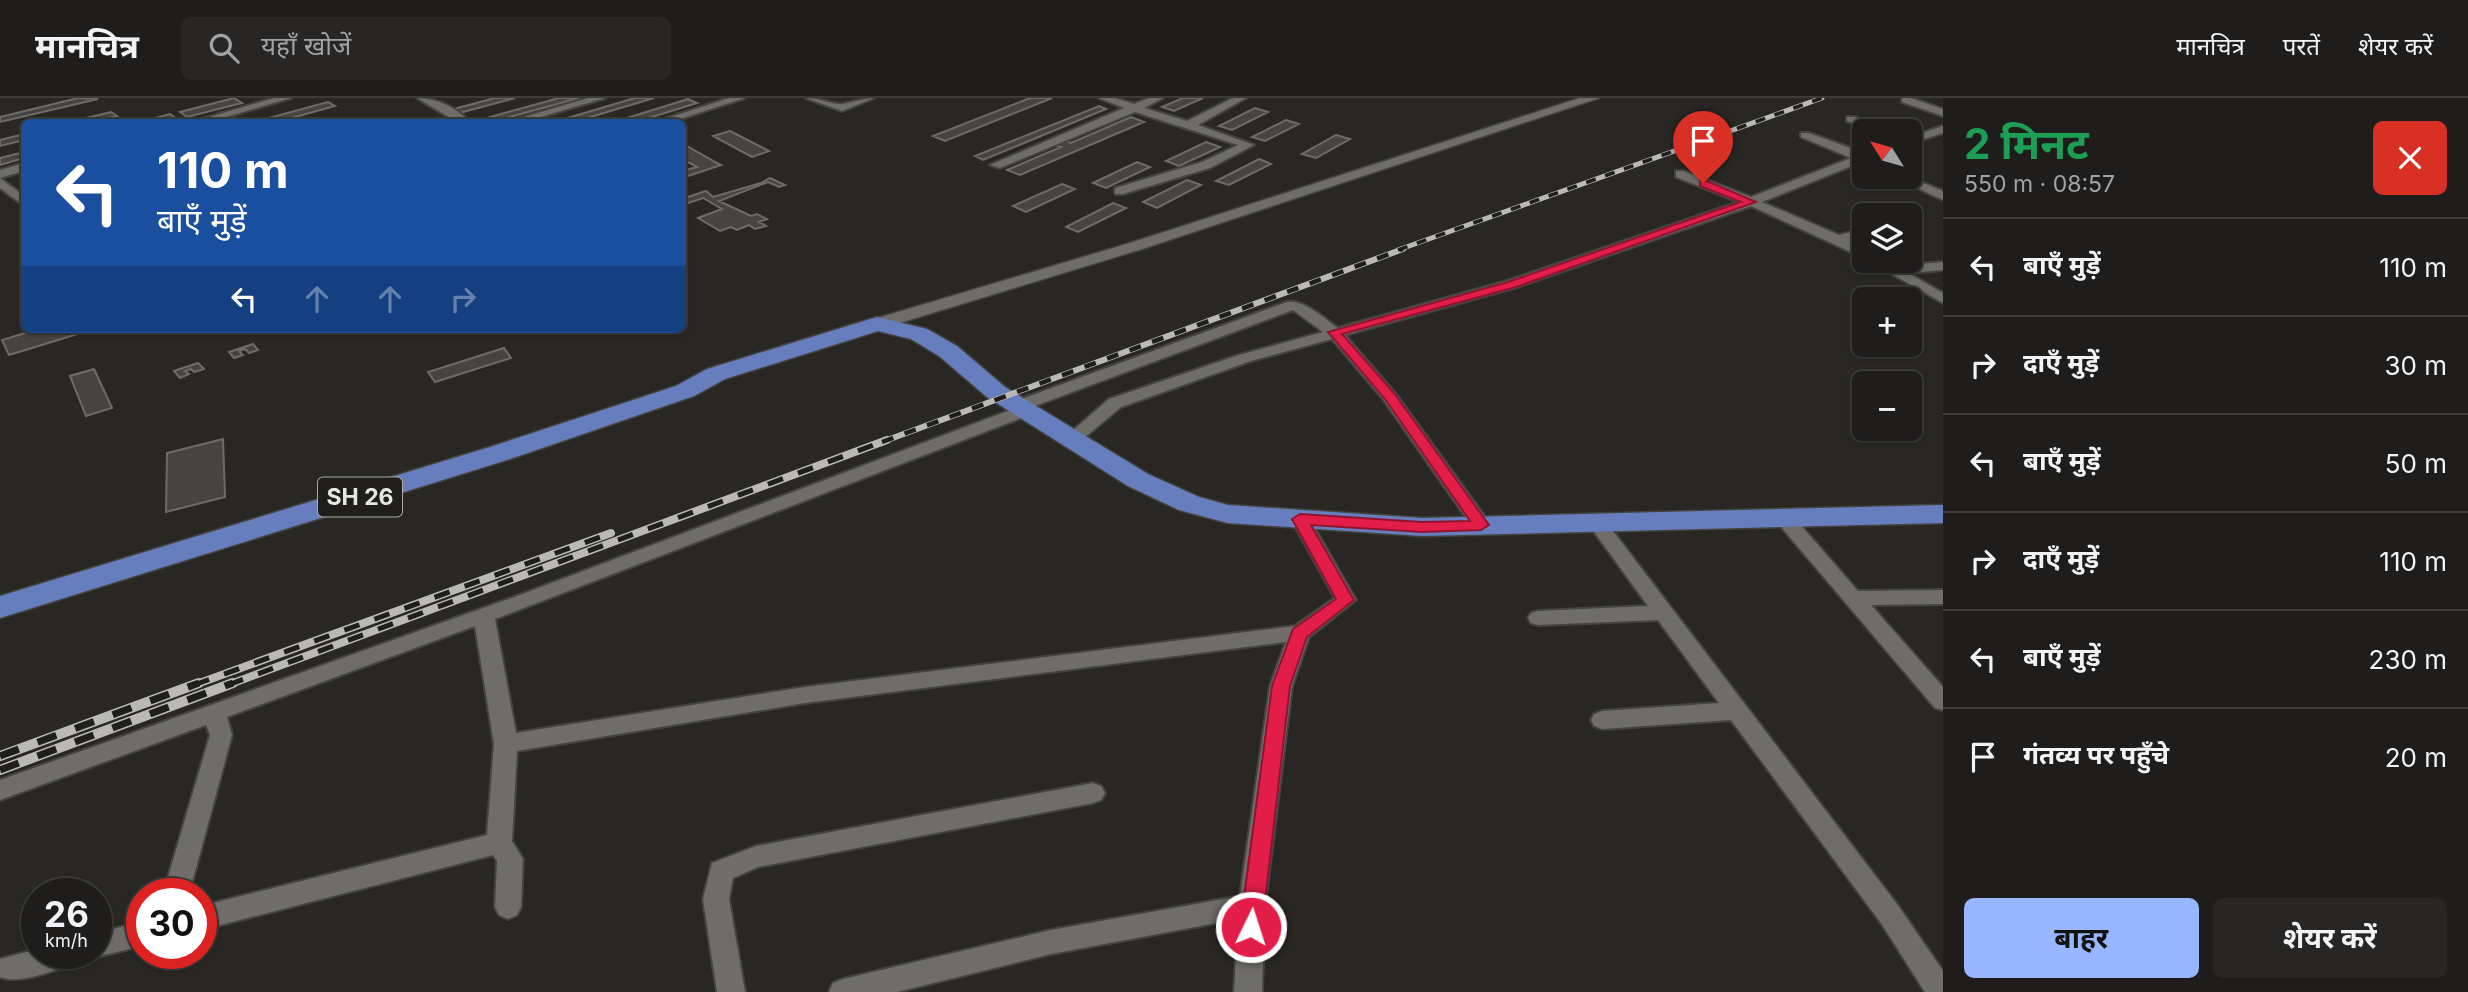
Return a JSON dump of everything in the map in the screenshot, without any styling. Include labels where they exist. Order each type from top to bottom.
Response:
[{"type":"main road","name":"SH 26","points":[[0,607],[500,453],[685,391],[716,374],[877,324]]},
{"type":"main road","points":[[877,324],[919,334],[948,351],[1022,408],[1138,480],[1189,504],[1228,514],[1422,527],[1943,514]]},
{"type":"main road","points":[[0,595],[416,468],[695,376],[716,374]]},
{"type":"street","points":[[209,119],[286,98]]},
{"type":"street","points":[[422,98],[444,102],[461,119]]},
{"type":"street","points":[[524,119],[600,98]]},
{"type":"street","points":[[671,119],[740,98]]},
{"type":"street","points":[[811,98],[842,108],[869,98]]},
{"type":"street","points":[[1104,98],[1248,145],[1206,165],[1119,191]]},
{"type":"street","points":[[996,165],[1158,98]]},
{"type":"street","points":[[1189,125],[1241,98]]},
{"type":"street","points":[[877,324],[1136,246],[1593,98]]},
{"type":"street","points":[[1906,100],[1943,113]]},
{"type":"street","points":[[1922,136],[1943,129]]},
{"type":"street","points":[[1805,135],[1852,155]]},
{"type":"street","points":[[1072,439],[1115,403],[1245,358],[1512,284],[1751,202],[1852,163]]},
{"type":"street","points":[[0,174],[21,168]]},
{"type":"street","points":[[1680,174],[1751,202],[1852,248]]},
{"type":"street","points":[[0,182],[21,200]]},
{"type":"street","points":[[1922,187],[1943,196]]},
{"type":"street","points":[[1837,240],[1852,236]]},
{"type":"street","points":[[1922,268],[1943,266]]},
{"type":"street","points":[[1898,273],[1943,299]]},
{"type":"street","points":[[0,790],[484,616],[1022,408],[1296,307],[1334,332],[1389,396],[1481,525]]},
{"type":"street","points":[[1784,518],[1943,702]]},
{"type":"street","points":[[506,744],[805,695],[1300,633],[1346,600],[1300,519]]},
{"type":"street","points":[[1596,523],[1889,915],[1941,992]]},
{"type":"street","points":[[1853,598],[1943,597]]},
{"type":"street","points":[[1538,618],[1662,613]]},
{"type":"street","points":[[484,616],[506,744],[499,844],[510,859],[508,907]]},
{"type":"street","points":[[1248,992],[1252,905],[1281,686],[1300,633]]},
{"type":"street","points":[[1919,675],[1943,675]]},
{"type":"street","points":[[1602,720],[1735,711]]},
{"type":"street","points":[[181,878],[221,736],[214,712]]},
{"type":"street","points":[[731,992],[716,898],[721,870],[756,857],[1093,793]]},
{"type":"street","points":[[217,914],[499,844]]},
{"type":"street","points":[[843,992],[1051,943],[1252,905]]},
{"type":"street","points":[[9,968],[21,965]]},
{"type":"building","points":[[78,98],[98,99],[0,122],[0,117]]},
{"type":"building","points":[[234,98],[242,103],[187,117],[180,112]]},
{"type":"building","points":[[495,98],[515,98],[456,114],[450,110]]},
{"type":"building","points":[[559,98],[579,98],[503,119],[483,119]]},
{"type":"building","points":[[635,98],[654,98],[584,119],[564,119]]},
{"type":"building","points":[[1030,98],[1052,98],[945,141],[933,136]]},
{"type":"building","points":[[1183,98],[1203,98],[1174,111],[1162,107]]},
{"type":"building","points":[[688,99],[697,103],[646,119],[624,119]]},
{"type":"building","points":[[328,102],[335,106],[288,119],[265,119]]},
{"type":"building","points":[[1099,106],[1106,109],[983,160],[975,156]]},
{"type":"building","points":[[1255,108],[1268,112],[1232,130],[1219,126]]},
{"type":"building","points":[[111,112],[117,116],[104,119],[82,119]]},
{"type":"building","points":[[170,114],[177,119],[152,119]]},
{"type":"building","points":[[1131,117],[1144,122],[1020,175],[1007,170],[1061,147],[1054,145],[1064,140],[1071,143]]},
{"type":"building","points":[[1286,120],[1299,124],[1265,141],[1252,137]]},
{"type":"building","points":[[730,131],[769,151],[752,157],[713,136]]},
{"type":"building","points":[[21,135],[21,141],[0,146],[0,140]]},
{"type":"building","points":[[1336,135],[1350,139],[1316,158],[1302,154]]},
{"type":"building","points":[[1206,142],[1220,147],[1179,166],[1166,161]]},
{"type":"building","points":[[686,146],[721,165],[686,177],[686,170],[697,167],[686,161]]},
{"type":"building","points":[[21,153],[21,159],[0,165],[0,158]]},
{"type":"building","points":[[1259,159],[1271,164],[1229,185],[1216,181]]},
{"type":"building","points":[[1137,162],[1150,167],[1106,188],[1093,183]]},
{"type":"building","points":[[770,178],[785,185],[779,187],[768,182],[719,201],[751,216],[757,214],[767,219],[759,222],[766,226],[755,229],[749,225],[737,230],[731,227],[720,231],[698,218],[722,209],[703,198],[686,204],[686,198],[706,191],[713,197]]},
{"type":"building","points":[[1187,180],[1201,185],[1157,208],[1143,202]]},
{"type":"building","points":[[1062,184],[1075,189],[1026,212],[1013,206]]},
{"type":"building","points":[[1113,203],[1126,208],[1078,232],[1066,227]]},
{"type":"building","points":[[25,333],[81,333],[9,355],[2,340]]},
{"type":"building","points":[[253,344],[258,350],[249,353],[245,349],[239,351],[243,355],[234,358],[229,352]]},
{"type":"building","points":[[504,348],[511,358],[435,382],[428,372]]},
{"type":"building","points":[[198,363],[204,369],[185,371],[189,374],[180,378],[174,371]]},
{"type":"building","points":[[94,369],[112,408],[86,416],[70,376]]},
{"type":"building","points":[[223,439],[225,497],[166,512],[167,453]]},
{"type":"railway","points":[[1398,250],[1822,98]]},
{"type":"railway","points":[[882,442],[1403,249]]},
{"type":"railway","points":[[228,685],[887,440]]},
{"type":"railway","points":[[194,685],[611,533]]},
{"type":"railway","points":[[0,756],[199,683]]},
{"type":"railway","points":[[0,770],[233,683]]},
{"type":"route","points":[[1251,927],[1281,686],[1300,633],[1346,600],[1300,519],[1422,527],[1481,525],[1389,396],[1334,332],[1512,284],[1751,202],[1703,183]]}]
